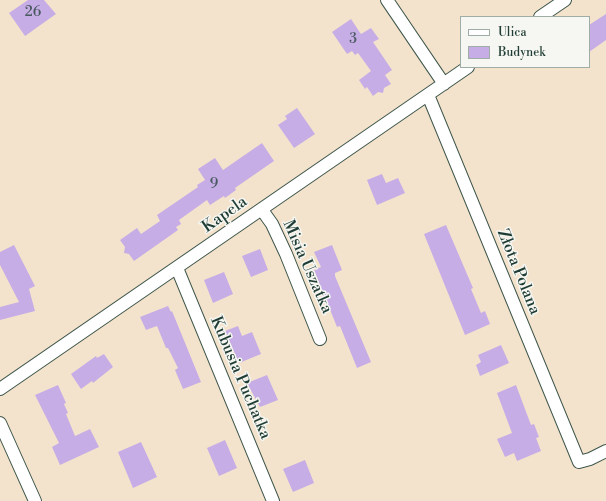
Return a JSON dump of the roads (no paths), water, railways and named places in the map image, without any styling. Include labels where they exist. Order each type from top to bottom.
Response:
[{"type":"street","points":[[387,0],[444,84]]},
{"type":"street","points":[[541,16],[565,0]]},
{"type":"street","name":"Kapela","points":[[0,389],[467,68]]},
{"type":"street","name":"Złota Polana","points":[[428,95],[579,462],[590,459],[606,451]]},
{"type":"street","name":"Misia Uszatka","points":[[262,210],[272,224],[286,254],[320,339]]},
{"type":"street","name":"Kubusia Puchatka","points":[[177,268],[273,501]]},
{"type":"street","points":[[0,423],[35,501]]}]
